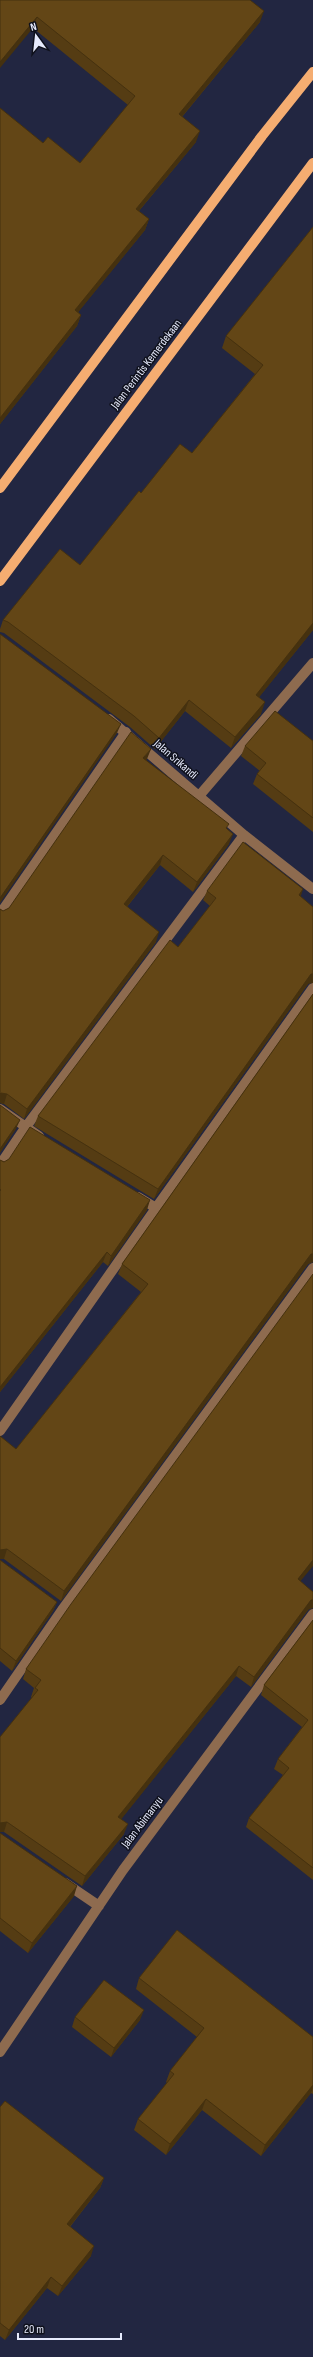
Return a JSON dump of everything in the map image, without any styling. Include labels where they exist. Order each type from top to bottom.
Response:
[{"type":"main road","points":[[0,488],[262,136],[313,72]]},
{"type":"main road","name":"Jalan Perintis Kemerdekaan","points":[[0,581],[313,163]]},
{"type":"street","points":[[199,796],[313,663]]},
{"type":"street","name":"Jalan Srikandi","points":[[101,713],[126,732],[244,835],[313,889]]},
{"type":"street","points":[[0,914],[126,732]]},
{"type":"street","points":[[0,1165],[25,1128],[244,835]]},
{"type":"street","points":[[0,1431],[156,1208],[313,988]]},
{"type":"street","points":[[0,1109],[25,1128],[45,1140]]},
{"type":"street","points":[[130,1192],[156,1208]]},
{"type":"street","points":[[0,1700],[59,1608],[313,1268]]},
{"type":"street","name":"Jalan Abimanyu","points":[[0,2050],[98,1906],[313,1614]]},
{"type":"street","points":[[55,1876],[98,1906]]},
{"type":"building","points":[[0,0],[250,0],[264,11],[179,114],[200,131],[136,209],[149,219],[75,310],[81,315],[0,418],[0,108],[43,143],[48,137],[80,163],[135,96],[37,17],[0,62]]},
{"type":"building","points":[[313,227],[313,623],[256,695],[265,702],[235,737],[189,700],[159,738],[134,716],[8,622],[3,620],[60,549],[80,565],[139,491],[141,493],[180,444],[192,453],[263,365],[226,336]]},
{"type":"building","points":[[0,634],[121,724],[0,898]]},
{"type":"building","points":[[275,711],[313,741],[313,818],[257,774],[266,763],[245,746]]},
{"type":"building","points":[[131,732],[151,749],[143,758],[229,824],[226,828],[233,834],[197,882],[163,855],[124,904],[159,932],[27,1109],[7,1094],[0,1094],[0,909],[3,911],[9,908]]},
{"type":"building","points":[[243,842],[303,889],[299,895],[313,907],[313,974],[311,974],[158,1189],[38,1116],[170,940],[178,947],[216,898],[207,891]]},
{"type":"building","points":[[313,994],[313,1254],[311,1254],[64,1591],[7,1549],[0,1550],[0,1436],[16,1449],[148,1284],[122,1264]]},
{"type":"building","points":[[0,1105],[20,1120],[0,1149]]},
{"type":"building","points":[[30,1127],[150,1200],[111,1256],[107,1252],[0,1387],[0,1160],[4,1162],[9,1159]]},
{"type":"building","points":[[313,1274],[313,1560],[298,1579],[313,1592],[313,1600],[311,1600],[254,1677],[239,1666],[118,1817],[128,1824],[85,1876],[7,1822],[0,1823],[0,1737],[38,1690],[35,1688],[41,1680],[26,1669],[71,1604]]},
{"type":"building","points":[[0,1560],[57,1602],[16,1661],[0,1648]]},
{"type":"building","points":[[313,1620],[313,1868],[249,1818],[289,1768],[278,1759],[308,1720],[264,1685]]},
{"type":"building","points":[[0,1833],[77,1886],[32,1943],[0,1918]]},
{"type":"building","points":[[177,1930],[313,2037],[313,2085],[265,2145],[206,2099],[170,2144],[138,2119],[174,2074],[170,2071],[204,2028],[139,1978]]},
{"type":"building","points":[[104,1980],[144,2010],[114,2048],[75,2017]]},
{"type":"building","points":[[5,2101],[104,2178],[67,2224],[94,2246],[62,2286],[51,2277],[9,2330],[0,2323],[0,2107]]}]
